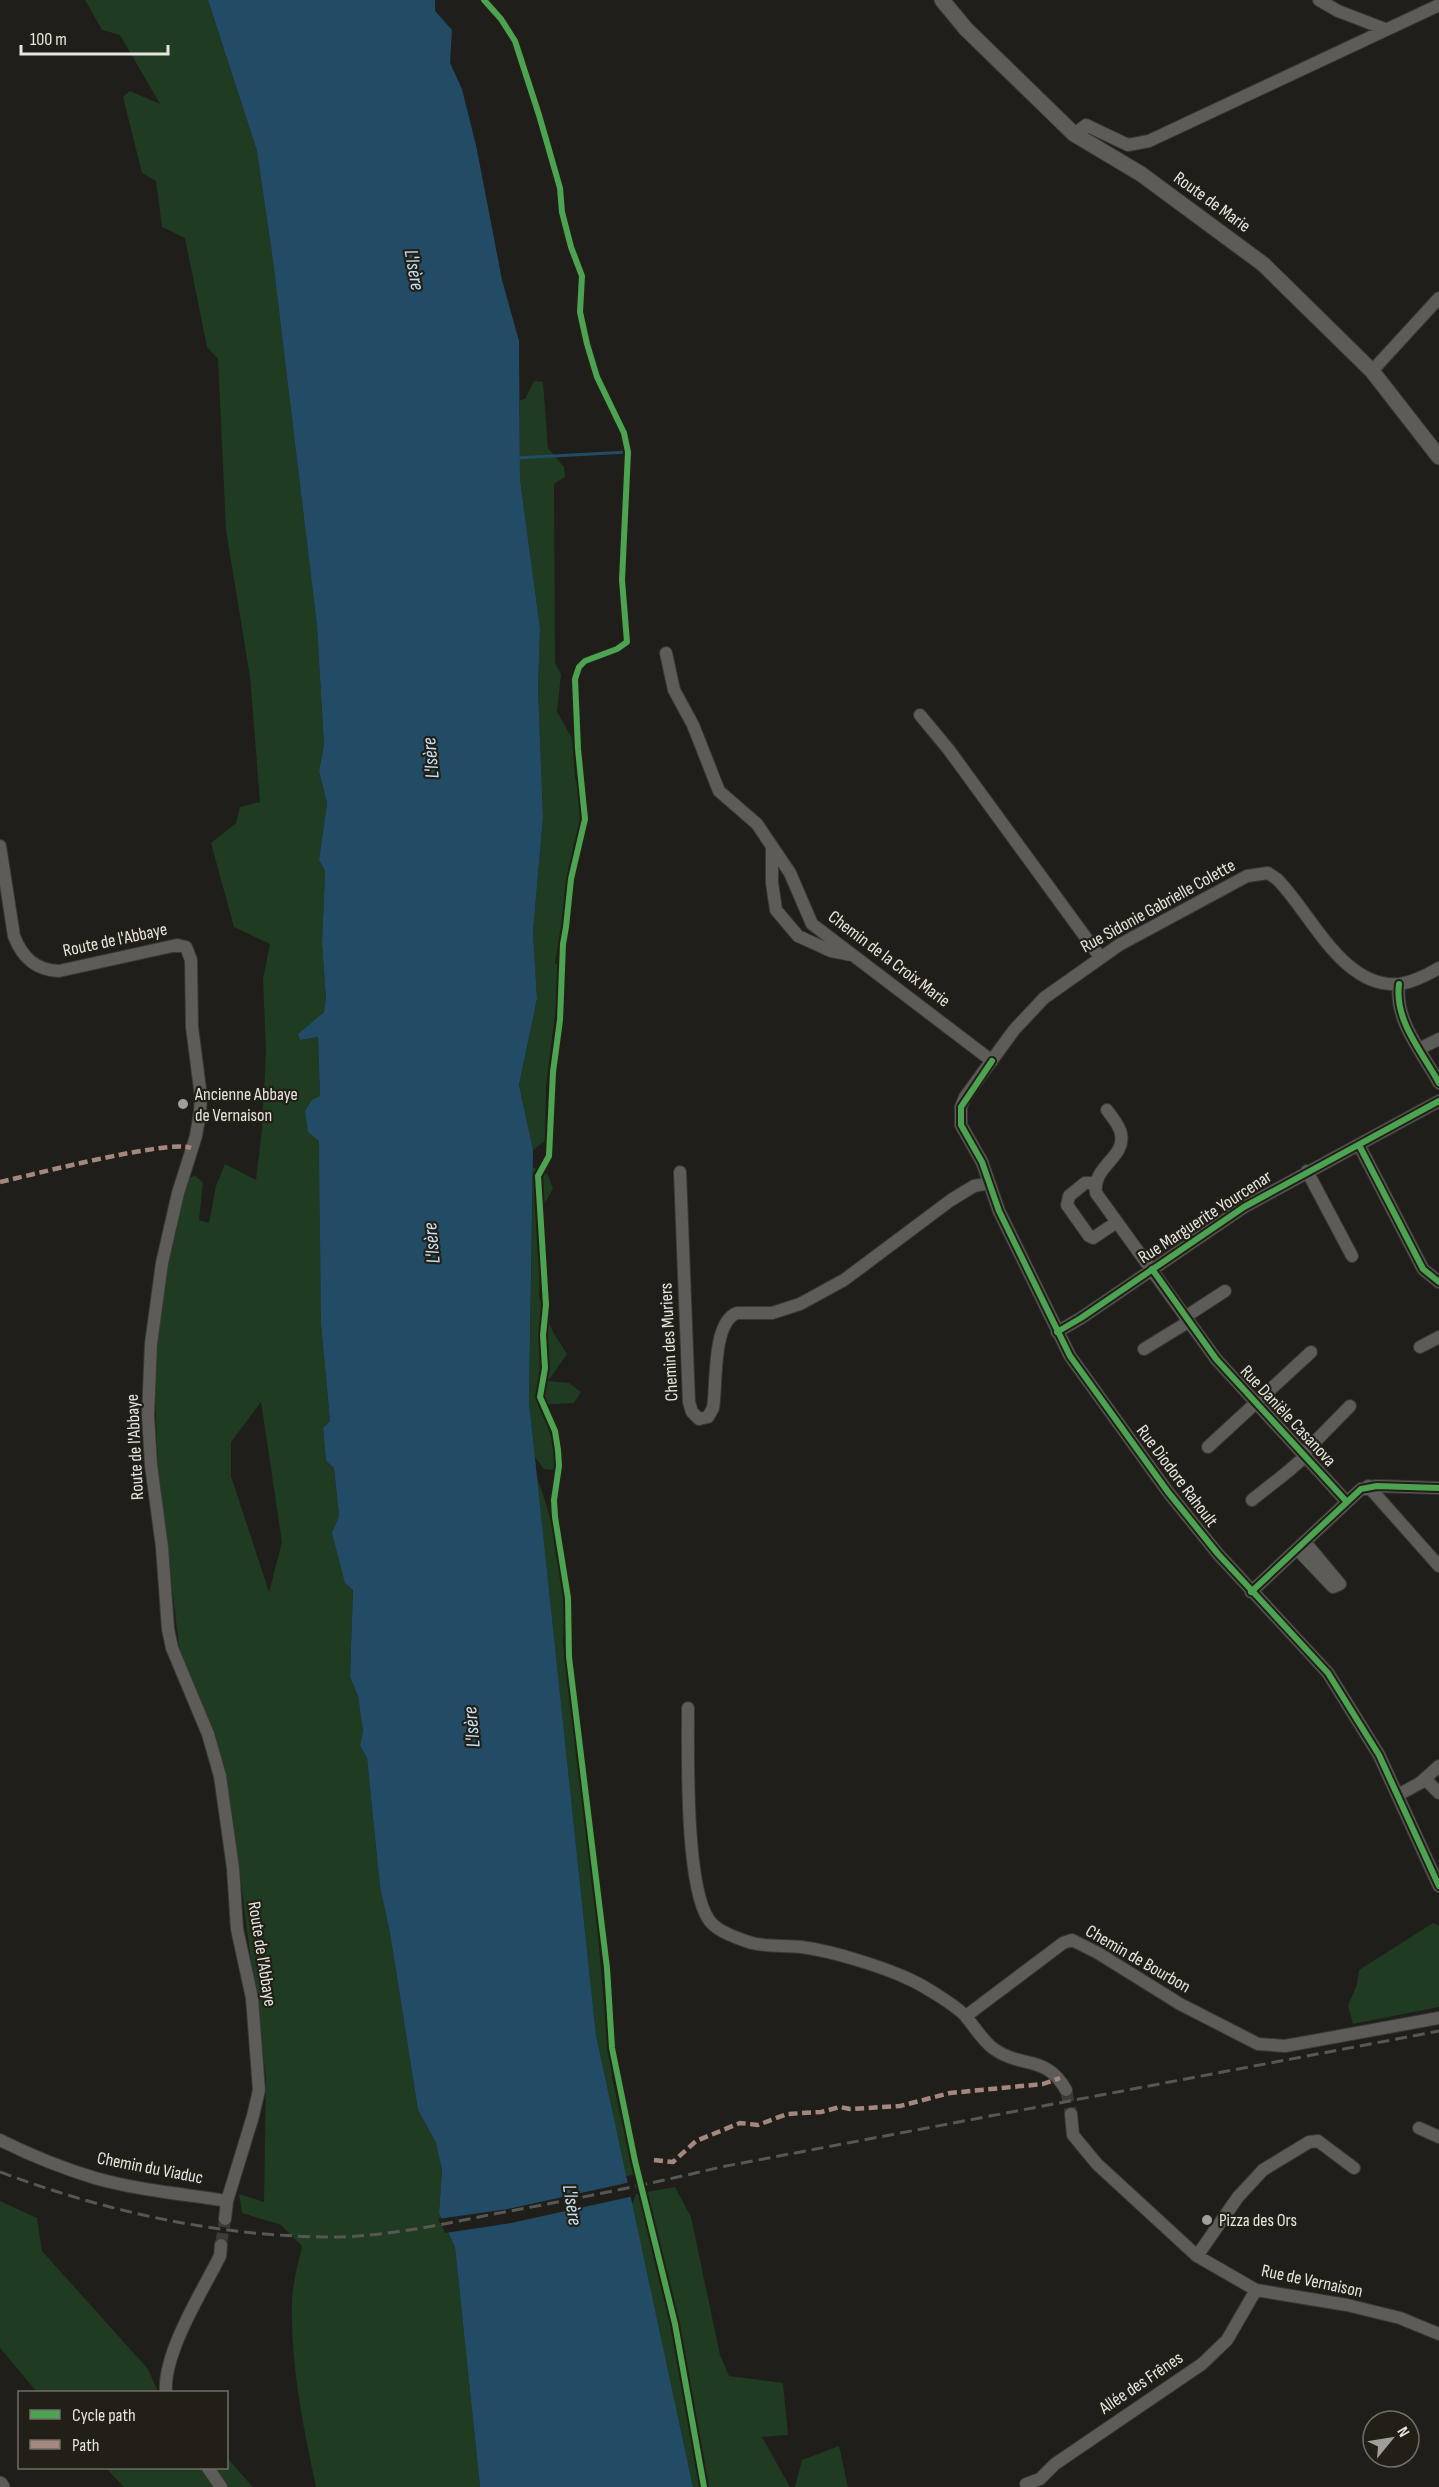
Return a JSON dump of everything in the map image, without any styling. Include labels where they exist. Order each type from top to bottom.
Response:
[{"type":"street","name":"Route de Marie","points":[[942,0],[974,37],[1074,134],[1141,174],[1263,264],[1372,371],[1439,457]]},
{"type":"street","points":[[1319,0],[1338,11],[1385,29]]},
{"type":"street","points":[[1074,134],[1086,125],[1128,144],[1149,141],[1439,5]]},
{"type":"street","points":[[1372,371],[1439,298]]},
{"type":"street","name":"Chemin de la Croix Marie","points":[[666,653],[674,690],[693,725],[719,791],[757,824],[789,873],[812,924],[992,1061]]},
{"type":"street","points":[[920,715],[949,750],[1100,957]]},
{"type":"street","name":"Route de l'Abbaye","points":[[0,846],[14,936],[19,949],[33,964],[43,969],[59,971],[177,945],[186,947],[190,960],[192,1027],[201,1097],[200,1112],[196,1136],[176,1202],[162,1263],[151,1344],[148,1415],[168,1629],[172,1648],[208,1734],[220,1776],[229,1837],[237,1929],[252,1998],[259,2090],[254,2116],[227,2201],[225,2219]]},
{"type":"street","points":[[772,846],[772,883],[776,910],[798,936],[831,951],[856,956]]},
{"type":"street","name":"Rue Sidonie Gabrielle Colette","points":[[992,1061],[1014,1030],[1044,998],[1100,957],[1247,876],[1268,873],[1285,887],[1343,961],[1364,977],[1399,984],[1422,978],[1439,968]]},
{"type":"street","points":[[1399,984],[1398,992],[1404,1019],[1439,1083]]},
{"type":"street","points":[[1419,1050],[1439,1038]]},
{"type":"street","name":"Rue Diodore Rahoult","points":[[992,1061],[961,1107],[961,1125],[982,1162],[999,1211],[1070,1356],[1168,1492],[1251,1592],[1328,1673],[1378,1755],[1439,1886]]},
{"type":"street","name":"Rue Marguerite Yourcenar","points":[[1057,1332],[1225,1218],[1307,1171],[1439,1101]]},
{"type":"street","points":[[1107,1110],[1122,1135],[1116,1154],[1099,1173],[1095,1183],[1085,1183],[1069,1196],[1067,1205],[1089,1236],[1093,1238],[1117,1222]]},
{"type":"street","points":[[1359,1145],[1424,1269],[1439,1282]]},
{"type":"street","points":[[1307,1171],[1352,1256]]},
{"type":"street","name":"Chemin des Muriers","points":[[680,1172],[689,1402],[692,1412],[699,1419],[708,1417],[713,1408],[722,1331],[732,1315],[772,1313],[800,1304],[844,1280],[951,1200],[974,1186],[988,1183]]},
{"type":"street","name":"Rue Danièle Casanova","points":[[1095,1183],[1096,1192],[1216,1359],[1347,1502]]},
{"type":"street","points":[[1144,1349],[1225,1292]]},
{"type":"street","points":[[1420,1347],[1439,1337]]},
{"type":"street","points":[[1208,1447],[1311,1353]]},
{"type":"street","points":[[1252,1500],[1277,1478],[1285,1476],[1350,1406]]},
{"type":"street","points":[[1251,1592],[1347,1502],[1368,1486],[1439,1488]]},
{"type":"street","points":[[1368,1486],[1439,1566]]},
{"type":"street","points":[[688,1708],[692,1845],[698,1891],[710,1922],[721,1930],[753,1943],[829,1952],[894,1973],[923,1986],[966,2016],[974,2029],[995,2050],[1018,2060],[1050,2069],[1060,2078],[1066,2090]]},
{"type":"street","points":[[1398,1795],[1425,1779],[1439,1766]]},
{"type":"street","points":[[1425,1779],[1439,1793]]},
{"type":"street","name":"Chemin de Bourbon","points":[[966,2016],[1063,1943],[1072,1940],[1098,1953],[1180,2004],[1258,2044],[1285,2046],[1439,2018]]},
{"type":"street","name":"Rue de Vernaison","points":[[1071,2114],[1073,2135],[1097,2164],[1197,2256],[1256,2290],[1347,2305],[1397,2318],[1439,2334]]},
{"type":"street","points":[[1419,2128],[1439,2137]]},
{"type":"street","name":"Chemin du Viaduc","points":[[0,2140],[30,2155],[95,2178],[127,2186],[227,2201]]},
{"type":"street","points":[[1197,2256],[1238,2197],[1263,2170],[1309,2142],[1318,2141],[1354,2168]]},
{"type":"street","points":[[166,2391],[166,2377],[171,2357],[186,2321],[220,2256],[221,2245]]},
{"type":"street","name":"Allée des Frênes","points":[[1026,2484],[1040,2479],[1055,2464],[1202,2364],[1227,2340],[1256,2290]]},
{"type":"street","points":[[209,2469],[221,2487]]},
{"type":"green space","points":[[85,0],[208,0],[257,151],[273,261],[317,626],[324,745],[319,771],[327,803],[319,860],[325,871],[322,944],[326,998],[324,1012],[298,1034],[300,1040],[318,1037],[321,1324],[330,1421],[323,1428],[326,1461],[334,1468],[339,1516],[332,1533],[353,1590],[350,1677],[358,1696],[363,1731],[360,1746],[367,1758],[380,1887],[390,1933],[418,2110],[436,2143],[442,2170],[439,2213],[455,2247],[480,2487],[316,2487],[302,2418],[293,2347],[293,2294],[302,2246],[281,2225],[242,2213],[239,2194],[264,2202],[266,2078],[232,1813],[215,1733],[180,1654],[158,1470],[153,1347],[178,1193],[184,1179],[195,1176],[203,1182],[199,1220],[209,1223],[216,1186],[225,1164],[256,1180],[262,1129],[266,1052],[263,979],[270,944],[234,927],[211,843],[236,823],[240,807],[260,802],[250,677],[226,530],[218,359],[207,347],[185,238],[162,227],[156,181],[142,173],[123,97],[130,91],[160,104],[120,35],[102,30]],"holes":[[[261,1402],[282,1542],[269,1592],[231,1476],[231,1442]]]},
{"type":"green space","points":[[534,381],[543,382],[548,448],[564,467],[565,477],[554,484],[555,663],[561,674],[557,712],[572,738],[575,777],[589,820],[576,842],[555,963],[561,966],[546,1087],[545,1141],[533,1150],[519,1085],[537,999],[533,932],[543,817],[538,689],[540,628],[520,479],[520,400],[525,399]]},
{"type":"green space","points":[[533,1167],[548,1175],[553,1189],[536,1218],[541,1254],[539,1297],[553,1332],[567,1354],[548,1381],[569,1383],[581,1392],[574,1403],[538,1405],[551,1437],[557,1470],[544,1469],[535,1457],[529,1401]]},
{"type":"green space","points":[[537,1478],[550,1518],[562,1580],[563,1643],[595,1902],[607,2038],[613,2082],[634,2175],[626,2176],[596,2035]]},
{"type":"green space","points":[[1433,1923],[1439,1926],[1439,2007],[1353,2024],[1348,2006],[1357,1984],[1359,1970]]},
{"type":"green space","points":[[675,2187],[691,2217],[720,2355],[729,2376],[783,2383],[788,2435],[762,2437],[790,2487],[693,2487],[632,2204],[636,2194]]},
{"type":"green space","points":[[0,2201],[37,2218],[42,2251],[148,2369],[158,2391],[36,2391],[0,2348]]},
{"type":"green space","points":[[839,2446],[848,2487],[795,2487],[802,2460]]},
{"type":"green space","points":[[228,2459],[253,2487],[124,2487],[107,2469],[228,2469]]},
{"type":"water","name":"L'Isère","points":[[208,0],[435,0],[435,11],[452,30],[450,63],[462,89],[476,145],[502,280],[519,341],[520,479],[540,628],[538,689],[543,817],[533,932],[537,999],[519,1085],[533,1150],[529,1401],[596,2035],[693,2487],[480,2487],[455,2247],[439,2213],[442,2170],[436,2143],[418,2110],[390,1933],[380,1887],[367,1758],[360,1746],[363,1731],[358,1696],[350,1677],[353,1590],[345,1583],[332,1533],[339,1516],[334,1468],[326,1461],[323,1428],[330,1421],[321,1324],[319,1141],[308,1132],[305,1111],[312,1100],[320,1096],[318,1037],[300,1040],[298,1034],[324,1012],[326,998],[322,944],[325,871],[319,860],[327,803],[319,771],[324,745],[317,626],[273,261],[257,151]]},
{"type":"pier","points":[[631,2182],[634,2196],[511,2223],[445,2233],[438,2219],[508,2209]]},
{"type":"waterway","points":[[516,458],[628,452]]},
{"type":"tunnel","points":[[1066,2090],[1071,2114]]},
{"type":"tunnel","points":[[221,2245],[225,2219]]},
{"type":"railway","points":[[0,2172],[119,2209],[199,2226],[282,2235],[323,2237],[366,2235],[452,2222],[608,2192],[721,2167],[1439,2031]]},
{"type":"marked path","points":[[0,1182],[129,1153],[178,1147],[191,1148]]},
{"type":"marked path","points":[[654,2160],[673,2162],[696,2141],[740,2123],[758,2125],[787,2114],[821,2112],[840,2107],[850,2109],[900,2106],[950,2093],[1043,2084],[1060,2078]]},
{"type":"cycle path","points":[[484,0],[501,19],[515,41],[539,115],[560,188],[562,212],[571,247],[582,276],[580,312],[587,344],[597,377],[624,433],[628,452],[622,580],[627,642],[617,649],[585,661],[579,667],[575,679],[578,749],[585,819],[571,879],[563,944],[560,1020],[553,1072],[549,1156],[538,1176],[546,1305],[543,1335],[545,1368],[540,1397],[555,1431],[558,1450],[555,1517],[568,1598],[569,1657],[607,1968],[612,2048],[635,2161],[675,2324],[704,2487]]},
{"type":"cycle path","points":[[1399,984],[1399,998],[1405,1024],[1439,1083]]},
{"type":"cycle path","points":[[992,1061],[961,1107],[961,1125],[982,1162],[999,1211],[1070,1356],[1168,1492],[1218,1554],[1328,1673],[1379,1755],[1439,1886]]},
{"type":"cycle path","points":[[1057,1332],[1244,1207],[1439,1101]]},
{"type":"cycle path","points":[[1359,1145],[1423,1269],[1439,1282]]},
{"type":"cycle path","points":[[1152,1269],[1216,1359],[1347,1502]]},
{"type":"cycle path","points":[[1251,1592],[1361,1489],[1377,1486],[1439,1488]]},
{"type":"place","name":"Ancienne Abbaye de Vernaison","points":[[183,1104]]},
{"type":"place","name":"Pizza des Ors","points":[[1207,2220]]}]
